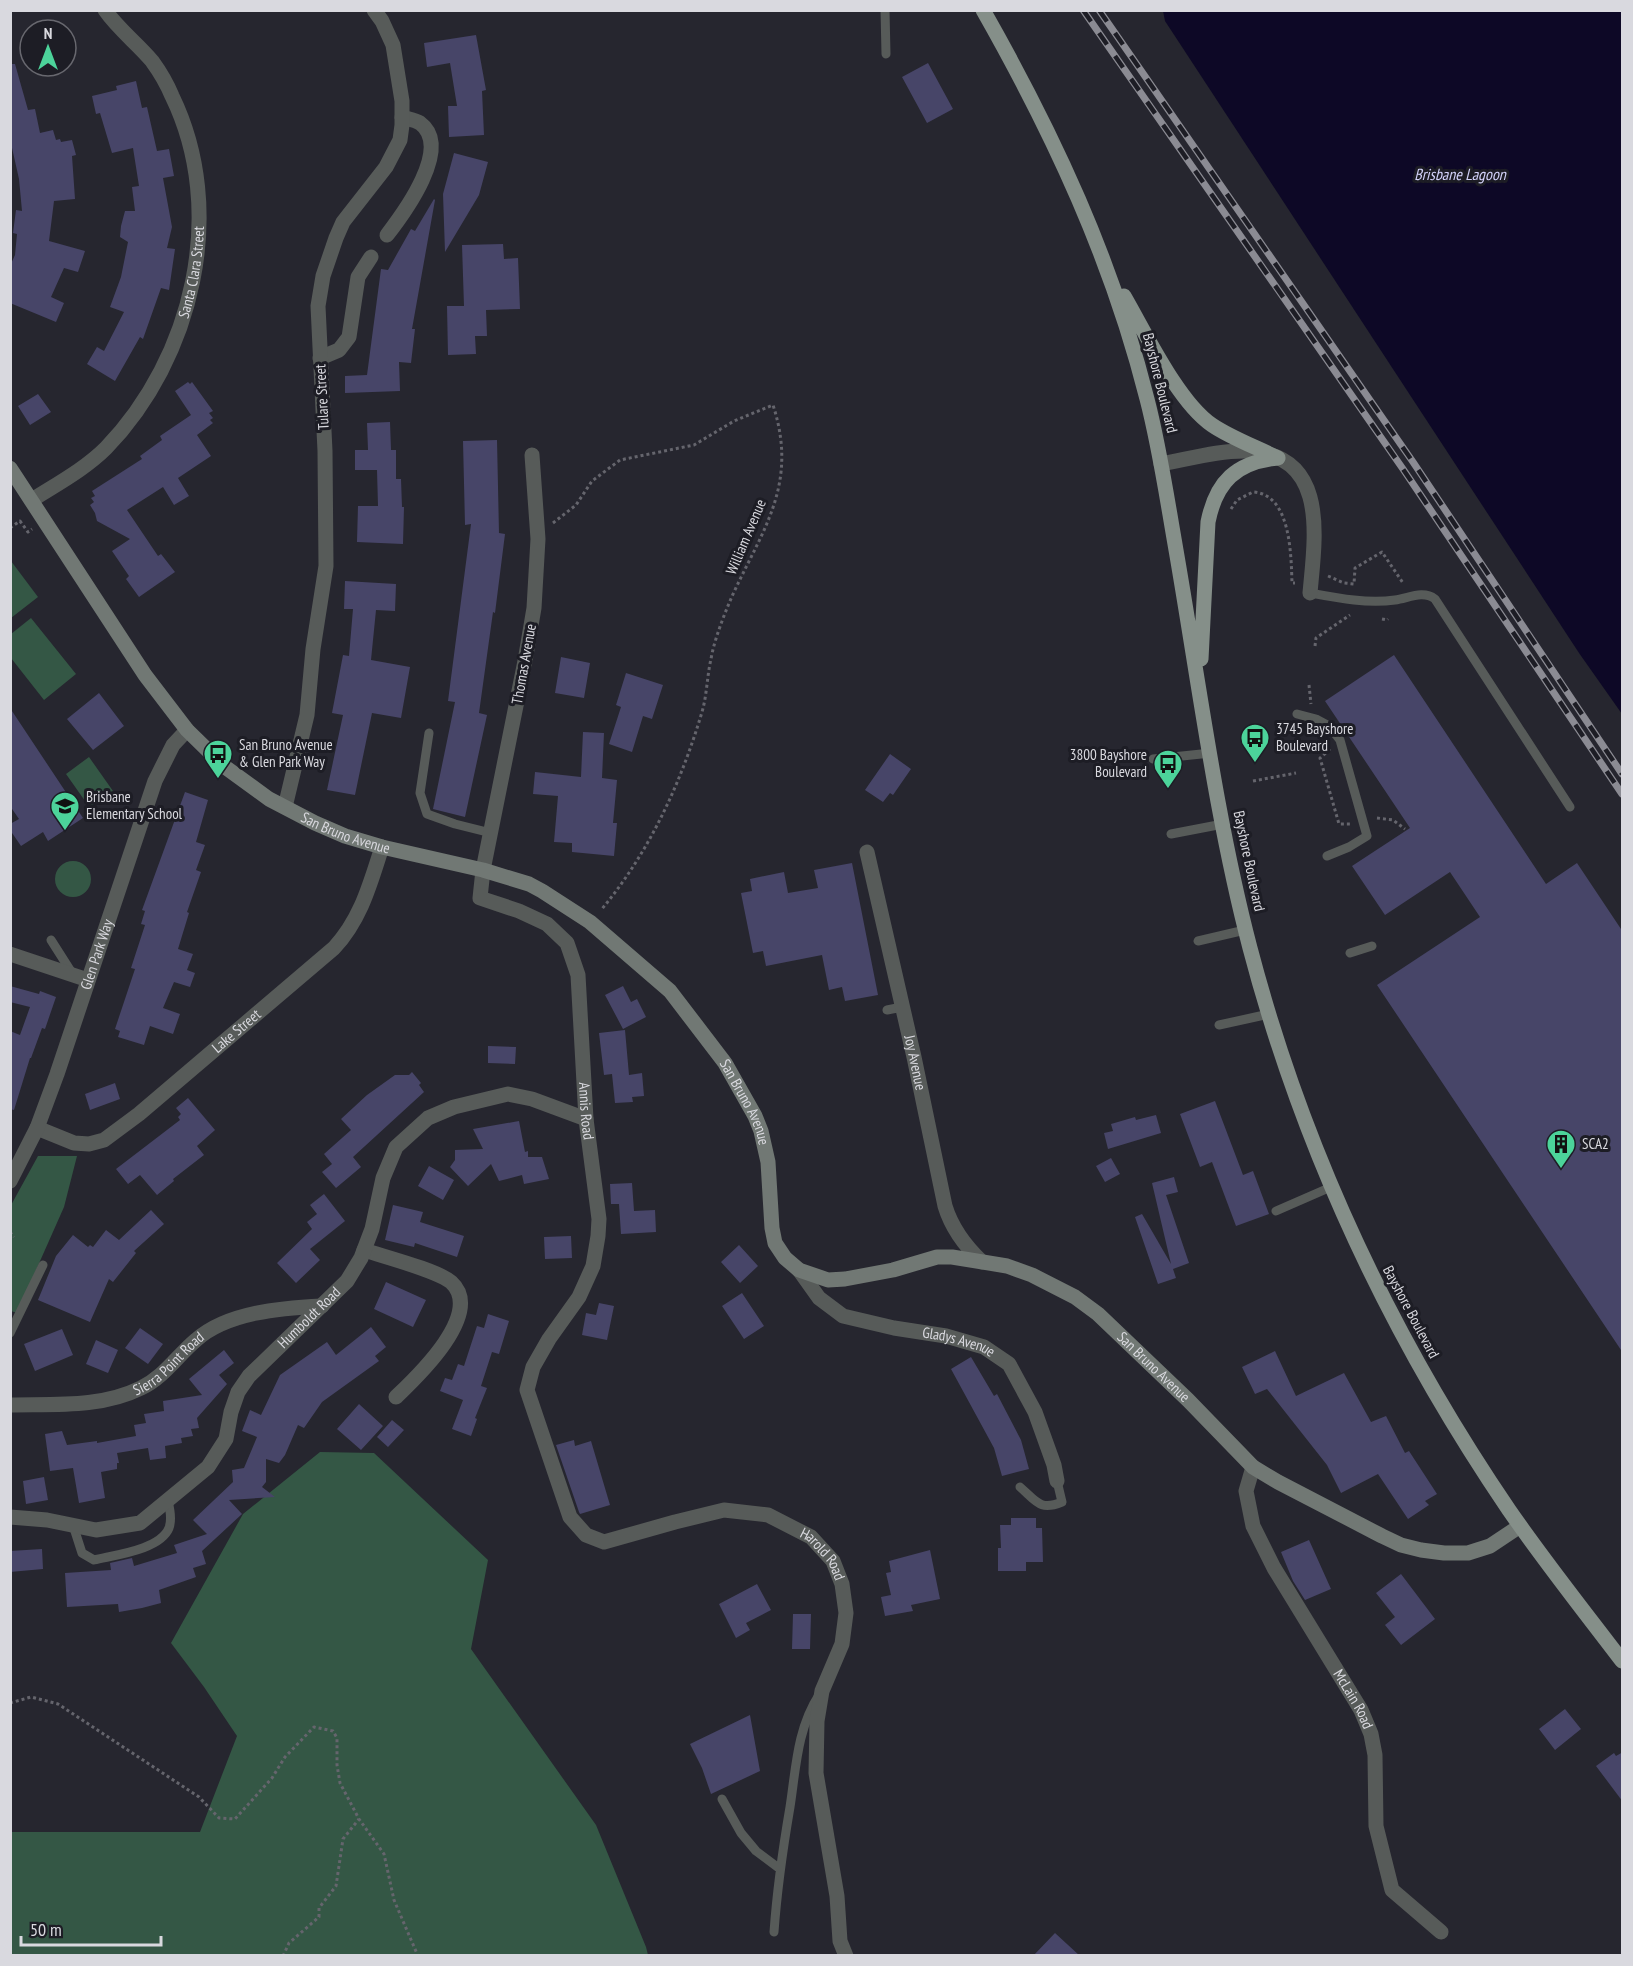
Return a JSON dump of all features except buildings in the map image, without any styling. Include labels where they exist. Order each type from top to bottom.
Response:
[{"type":"main road","name":"Bayshore Boulevard","points":[[983,10],[1045,125],[1079,197],[1109,270],[1130,336],[1148,402],[1161,464],[1210,753],[1245,930],[1269,1014],[1298,1102],[1331,1187],[1364,1262],[1402,1335],[1464,1441],[1520,1526],[1623,1661]]},
{"type":"main road","points":[[1109,270],[1174,382],[1199,415],[1212,426],[1278,458]]},
{"type":"main road","points":[[1200,689],[1208,522],[1211,505],[1218,489],[1230,476],[1253,462],[1278,458]]},
{"type":"street","name":"Santa Clara Street","points":[[32,500],[95,458],[107,447],[137,409],[167,359],[180,331],[193,275],[199,213],[198,184],[190,140],[172,96],[151,60],[105,10]]},
{"type":"street","name":"Tulare Street","points":[[285,807],[307,715],[313,649],[326,566],[325,451],[318,306],[323,276],[336,238],[352,210],[386,167],[400,140],[402,117],[393,45],[374,10]]},
{"type":"street","points":[[387,235],[408,208],[423,177],[432,148],[427,130],[419,122],[402,117]]},
{"type":"street","points":[[320,357],[339,350],[349,337],[358,277],[371,257]]},
{"type":"street","points":[[1161,464],[1226,452],[1246,451],[1262,452],[1278,458],[1293,468],[1305,484],[1312,500],[1315,517],[1310,593]]},
{"type":"street","name":"Thomas Avenue","points":[[483,870],[534,608],[538,538],[532,455]]},
{"type":"street","name":"San Bruno Avenue","points":[[10,468],[145,675],[187,730],[225,767],[269,799],[345,836],[382,848],[483,870],[542,891],[590,922],[670,991],[737,1081],[755,1116],[765,1146],[775,1243],[785,1258],[799,1270],[828,1280],[862,1277],[937,1257],[952,1257],[1007,1266],[1054,1285],[1087,1305],[1188,1400],[1253,1467],[1382,1536],[1401,1545],[1421,1550],[1468,1553],[1490,1546],[1520,1526]]},
{"type":"street","name":"Glen Park Way","points":[[10,1181],[14,1165],[37,1128],[57,1074],[81,977],[155,781],[173,745],[187,730]]},
{"type":"street","name":"Lake Street","points":[[37,1128],[74,1143],[89,1144],[104,1140],[139,1114],[334,948],[344,937],[360,911],[382,848]]},
{"type":"street","name":"Joy Avenue","points":[[867,852],[903,1007],[945,1206],[950,1222],[968,1249],[982,1262]]},
{"type":"street","name":"Annis Road","points":[[483,870],[480,898],[519,911],[547,924],[567,943],[578,975],[585,1119],[599,1219],[593,1266],[579,1297],[549,1339],[533,1367],[527,1390]]},
{"type":"street","points":[[10,954],[81,977]]},
{"type":"street","name":"Humboldt Road","points":[[10,1517],[46,1520],[96,1530],[140,1523],[208,1467],[226,1439],[231,1412],[238,1392],[249,1376],[347,1281],[364,1250],[372,1228],[383,1178],[396,1147],[428,1118],[454,1107],[508,1094],[532,1098],[585,1119]]},
{"type":"street","points":[[364,1250],[435,1273],[457,1288],[459,1303],[456,1324],[438,1354],[396,1397]]},
{"type":"street","name":"Gladys Avenue","points":[[799,1270],[819,1298],[843,1316],[894,1328],[946,1336],[984,1347],[1009,1364],[1035,1412],[1054,1465],[1057,1481]]},
{"type":"street","name":"Sierra Point Road","points":[[10,1406],[103,1401],[123,1396],[142,1388],[163,1374],[196,1339],[218,1325],[288,1308],[322,1306]]},
{"type":"street","name":"Harold Road","points":[[527,1390],[570,1517],[585,1535],[604,1542],[724,1510],[768,1515],[811,1536],[832,1561],[842,1584],[846,1613],[842,1644],[822,1690],[817,1721],[816,1773],[837,1896],[840,1941],[846,1956]]},
{"type":"street","name":"McLain Road","points":[[1253,1467],[1246,1491],[1253,1526],[1274,1568],[1361,1710],[1371,1734],[1376,1755],[1376,1826],[1392,1890],[1441,1932]]},
{"type":"lane","points":[[885,10],[886,54]]},
{"type":"lane","points":[[1310,593],[1395,605],[1424,594],[1435,599],[1570,807]]},
{"type":"lane","points":[[1297,714],[1316,719],[1329,726],[1340,740],[1366,836],[1350,847],[1328,856]]},
{"type":"lane","points":[[429,733],[420,793],[427,814],[455,824],[491,832]]},
{"type":"lane","points":[[1153,759],[1210,753]]},
{"type":"lane","points":[[1172,834],[1223,824]]},
{"type":"lane","points":[[1198,941],[1245,930]]},
{"type":"lane","points":[[51,940],[81,977]]},
{"type":"lane","points":[[1350,953],[1372,946]]},
{"type":"lane","points":[[887,1011],[903,1007]]},
{"type":"lane","points":[[1219,1025],[1269,1014]]},
{"type":"lane","points":[[1276,1211],[1331,1187]]},
{"type":"lane","points":[[10,1333],[43,1265]]},
{"type":"lane","points":[[1020,1487],[1040,1504],[1050,1507],[1062,1502],[1057,1481]]},
{"type":"lane","points":[[73,1525],[82,1553],[94,1560],[147,1547],[164,1537],[170,1527],[168,1501]]},
{"type":"lane","points":[[774,1932],[780,1869],[798,1745],[811,1707],[822,1690]]},
{"type":"lane","points":[[722,1799],[741,1833],[756,1851],[780,1869]]},
{"type":"path","name":"William Avenue","points":[[538,538],[576,505],[592,481],[620,460],[694,445],[734,421],[773,405],[778,421],[782,459],[781,481],[763,534],[722,622],[710,660],[699,721],[666,807],[647,845],[622,885],[590,922]]},
{"type":"path","points":[[1228,514],[1238,500],[1253,492],[1273,499],[1283,517],[1290,551],[1292,583],[1296,583]]},
{"type":"path","points":[[1324,580],[1329,576],[1344,583],[1354,584],[1355,568],[1382,552],[1403,583]]},
{"type":"path","points":[[1315,646],[1316,638],[1350,615],[1355,615]]},
{"type":"path","points":[[1382,620],[1388,619]]},
{"type":"path","points":[[1333,746],[1320,759],[1339,824],[1354,824]]},
{"type":"path","points":[[1316,768],[1323,767]]},
{"type":"path","points":[[1253,781],[1296,773]]},
{"type":"path","points":[[1372,819],[1393,820],[1405,829]]},
{"type":"path","points":[[10,1232],[14,1237]]},
{"type":"path","points":[[10,1703],[31,1697],[58,1704],[199,1797],[219,1818],[235,1819],[272,1778],[285,1757],[314,1727],[333,1731],[337,1738],[337,1766],[340,1783],[359,1819],[384,1854],[394,1900],[418,1956]]},
{"type":"path","points":[[283,1956],[289,1943],[319,1917],[319,1908],[336,1886],[344,1839],[359,1819]]},
{"type":"green space","points":[[10,561],[38,597],[11,618]]},
{"type":"green space","points":[[31,618],[76,674],[44,700],[11,658],[11,634]]},
{"type":"green space","points":[[89,757],[113,791],[90,808],[66,774]]},
{"type":"green space","points":[[73,861],[85,867],[91,879],[85,891],[73,897],[61,891],[55,879],[61,867]]},
{"type":"green space","points":[[38,1156],[77,1156],[64,1207],[17,1313],[11,1311],[10,1207]]},
{"type":"green space","points":[[320,1452],[374,1453],[488,1560],[471,1649],[596,1825],[648,1955],[11,1955],[10,1832],[200,1832],[237,1736],[171,1643],[243,1514]]},
{"type":"water","name":"Brisbane Lagoon","points":[[1163,11],[1622,11],[1622,714],[1579,653],[1165,21]]},
{"type":"railway","points":[[1083,10],[1403,469],[1622,794]]},
{"type":"railway","points":[[1099,10],[1413,462],[1622,774]]},
{"type":"place","name":"3745 Bayshore Boulevard","points":[[1255,764]]},
{"type":"place","name":"San Bruno Avenue & Glen Park Way","points":[[218,780]]},
{"type":"place","name":"3800 Bayshore Boulevard","points":[[1168,790]]},
{"type":"place","name":"Brisbane Elementary School","points":[[65,832]]},
{"type":"place","name":"SCA2","points":[[1561,1170]]}]
